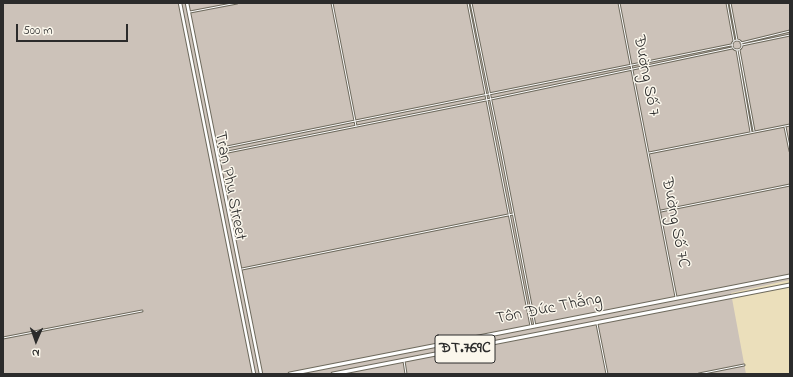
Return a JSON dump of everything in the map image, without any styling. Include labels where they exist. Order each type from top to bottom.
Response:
[{"type":"main road","name":"Tran Phu Street","points":[[180,3],[254,374]]},
{"type":"main road","name":"Tran Phu Street","points":[[187,3],[261,374]]},
{"type":"main road","points":[[187,35],[193,33]]},
{"type":"main road","points":[[210,151],[216,149]]},
{"type":"main road","points":[[211,156],[217,154]]},
{"type":"main road","points":[[233,271],[240,269]]},
{"type":"main road","name":"Tôn Đức Thắng","points":[[290,374],[790,276]]},
{"type":"main road","points":[[772,280],[773,288]]},
{"type":"main road","name":"Tôn Đức Thắng","points":[[333,374],[790,285]]},
{"type":"main road","points":[[238,292],[244,291]]},
{"type":"main road","points":[[701,293],[702,302]]},
{"type":"main road","points":[[676,298],[678,306]]},
{"type":"main road","points":[[640,305],[642,313]]},
{"type":"main road","points":[[535,326],[537,335]]},
{"type":"main road","points":[[531,327],[532,336]]},
{"type":"main road","points":[[417,349],[419,357]]},
{"type":"main road","points":[[343,363],[345,371]]},
{"type":"street","points":[[189,12],[237,3]]},
{"type":"street","points":[[332,3],[356,126]]},
{"type":"street","points":[[468,3],[531,327]]},
{"type":"street","points":[[472,3],[535,326]]},
{"type":"street","name":"Đường Số 7","points":[[619,3],[648,153]]},
{"type":"street","points":[[727,3],[734,41],[732,48]]},
{"type":"street","points":[[730,3],[737,40],[742,45]]},
{"type":"street","points":[[741,43],[790,31]]},
{"type":"street","points":[[754,132],[739,50],[742,45],[790,35]]},
{"type":"street","points":[[216,149],[486,96],[732,45]]},
{"type":"street","points":[[217,154],[487,100],[732,48],[739,50]]},
{"type":"street","points":[[737,50],[751,133]]},
{"type":"street","points":[[419,109],[420,113]]},
{"type":"street","points":[[648,153],[790,125]]},
{"type":"street","points":[[785,126],[790,151]]},
{"type":"street","points":[[282,136],[284,140]]},
{"type":"street","name":"Đường Số 7C","points":[[648,153],[676,298]]},
{"type":"street","points":[[498,156],[502,155]]},
{"type":"street","points":[[660,211],[790,185]]},
{"type":"street","points":[[240,269],[514,214]]},
{"type":"street","points":[[519,266],[523,265]]},
{"type":"street","points":[[3,338],[142,311]]},
{"type":"street","points":[[597,323],[607,374]]},
{"type":"street","points":[[404,360],[406,374]]},
{"type":"street","points":[[699,374],[744,365]]},
{"type":"shaded area","points":[[3,3],[790,3],[790,280],[731,293],[746,374],[3,374]]}]
